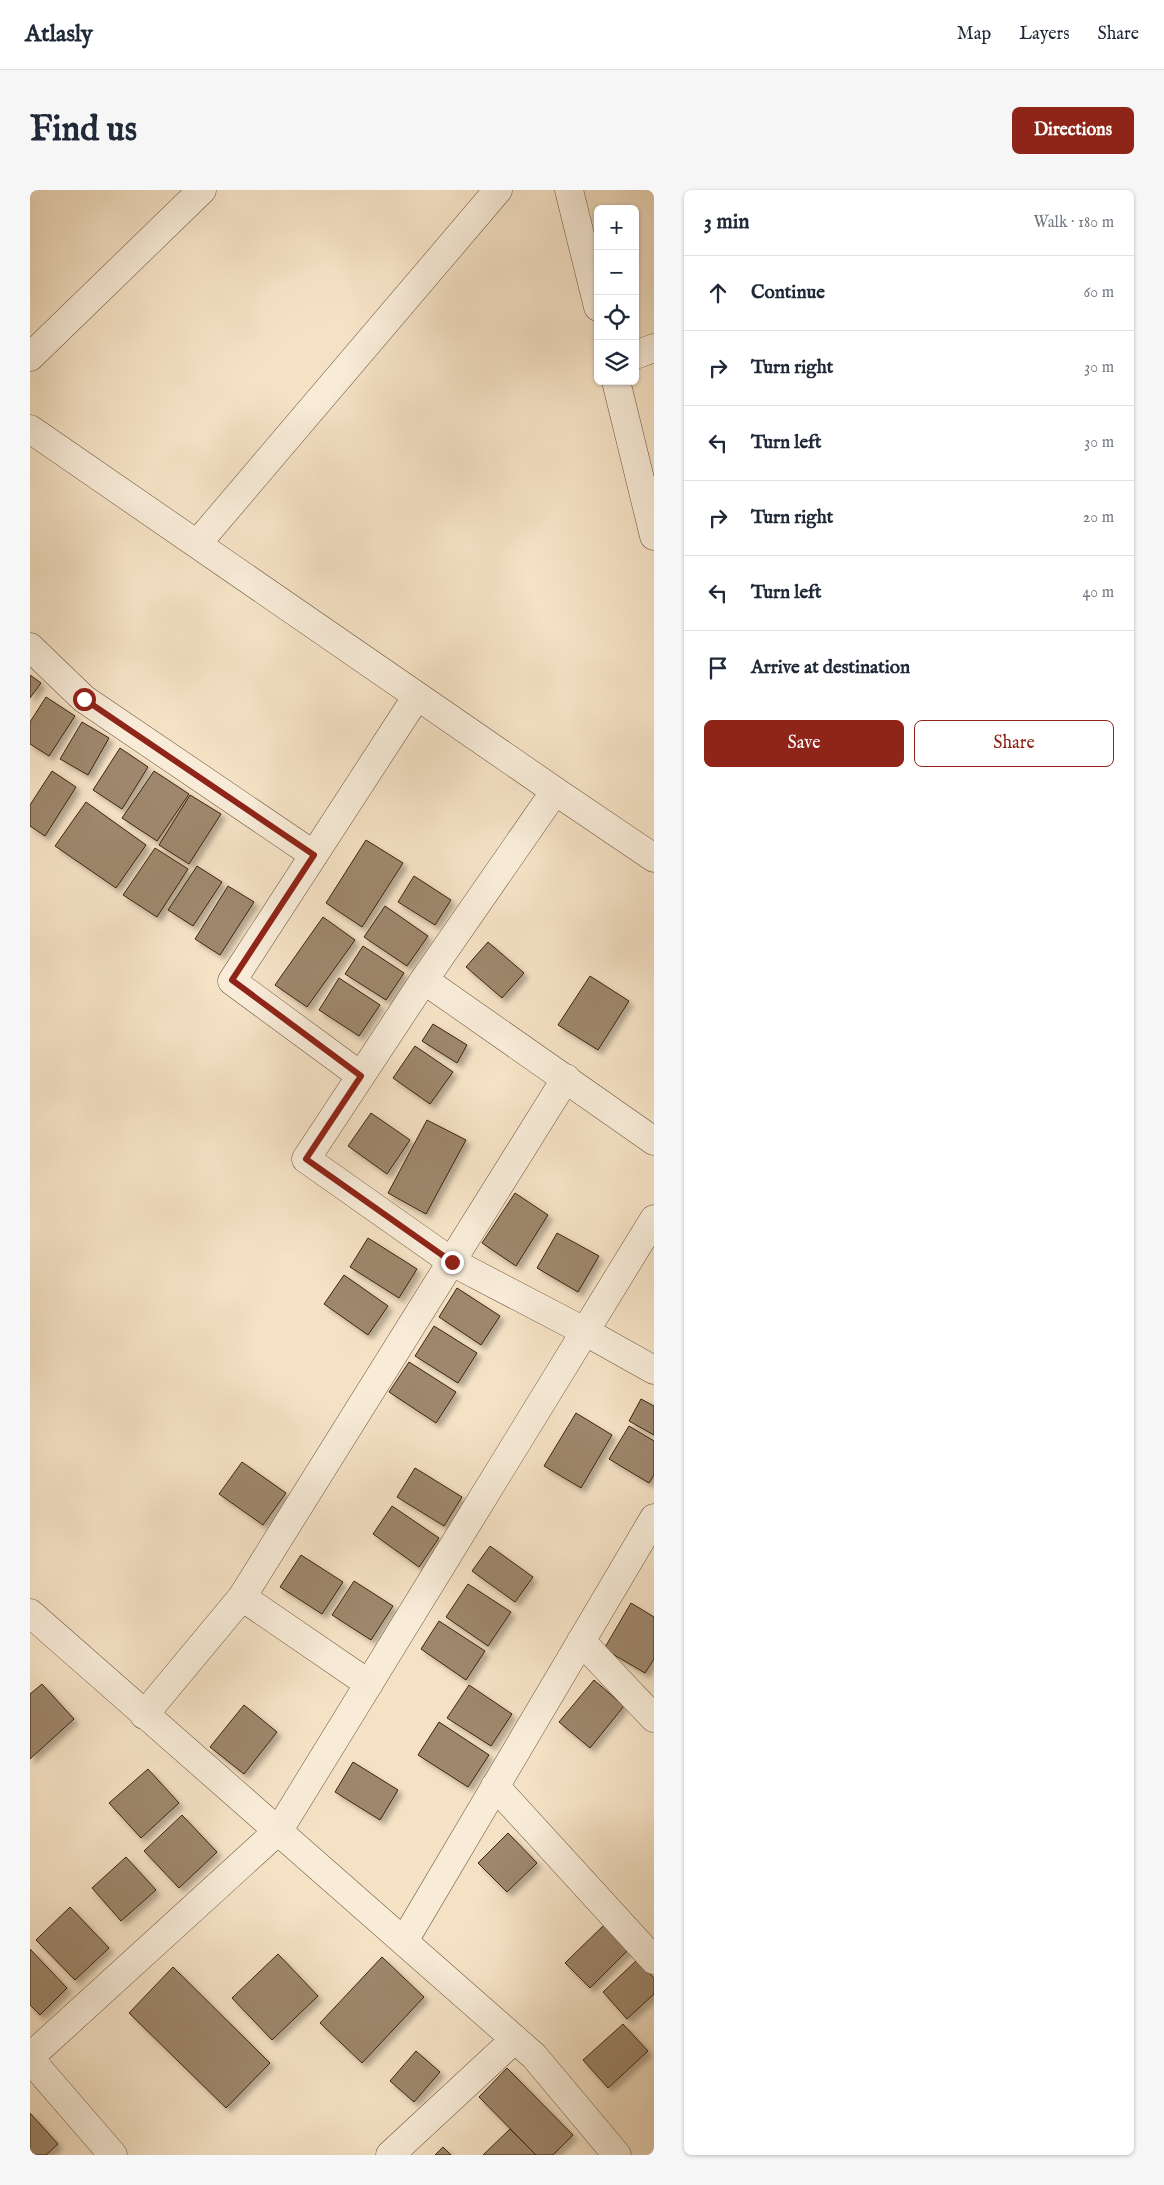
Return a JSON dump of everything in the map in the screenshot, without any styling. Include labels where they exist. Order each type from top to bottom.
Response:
[{"type":"street","points":[[30,357],[202,190]]},
{"type":"street","points":[[197,544],[498,190]]},
{"type":"street","points":[[569,190],[595,295]]},
{"type":"street","points":[[639,354],[654,348]]},
{"type":"street","points":[[617,385],[654,536]]},
{"type":"street","points":[[30,430],[654,858]]},
{"type":"street","points":[[30,647],[84,699],[314,855]]},
{"type":"street","points":[[361,1076],[232,980],[417,696]]},
{"type":"street","points":[[554,791],[424,980],[306,1159],[452,1262],[654,1370]]},
{"type":"street","points":[[424,980],[654,1141]]},
{"type":"street","points":[[144,1715],[242,1597],[566,1078]]},
{"type":"street","points":[[113,2155],[30,2058],[280,1830],[654,1220]]},
{"type":"street","points":[[404,1941],[654,1518]]},
{"type":"street","points":[[242,1597],[369,1684]]},
{"type":"street","points":[[30,1613],[144,1715],[280,1830],[534,2056],[617,2155]]},
{"type":"street","points":[[581,1641],[654,1718]]},
{"type":"street","points":[[495,1786],[654,1960]]},
{"type":"street","points":[[390,2155],[515,2039]]},
{"type":"building","points":[[30,675],[41,683],[30,698]]},
{"type":"building","points":[[46,697],[75,716],[49,756],[30,744],[30,722]]},
{"type":"building","points":[[82,722],[109,738],[88,775],[60,759]]},
{"type":"building","points":[[120,748],[148,767],[122,809],[93,790]]},
{"type":"building","points":[[52,771],[76,787],[45,836],[30,826],[30,805]]},
{"type":"building","points":[[154,771],[189,794],[157,841],[122,818]]},
{"type":"building","points":[[190,795],[221,814],[189,864],[159,845]]},
{"type":"building","points":[[86,802],[146,845],[116,888],[55,846]]},
{"type":"building","points":[[366,840],[403,863],[362,927],[326,903]]},
{"type":"building","points":[[155,848],[188,869],[157,917],[123,895]]},
{"type":"building","points":[[197,866],[222,882],[193,926],[168,910]]},
{"type":"building","points":[[414,876],[451,900],[435,925],[398,902]]},
{"type":"building","points":[[228,886],[254,902],[220,955],[195,939]]},
{"type":"building","points":[[385,906],[428,936],[407,966],[364,937]]},
{"type":"building","points":[[323,917],[355,940],[307,1007],[275,985]]},
{"type":"building","points":[[488,942],[524,973],[502,998],[466,967]]},
{"type":"building","points":[[363,946],[404,973],[386,1000],[345,974]]},
{"type":"building","points":[[590,976],[629,1001],[598,1050],[558,1025]]},
{"type":"building","points":[[339,978],[380,1005],[359,1036],[319,1010]]},
{"type":"building","points":[[433,1024],[467,1045],[457,1063],[422,1041]]},
{"type":"building","points":[[415,1046],[453,1072],[430,1104],[393,1078]]},
{"type":"building","points":[[371,1113],[410,1140],[387,1174],[348,1146]]},
{"type":"building","points":[[427,1120],[466,1140],[426,1214],[388,1193]]},
{"type":"building","points":[[515,1193],[548,1215],[516,1266],[482,1243]]},
{"type":"building","points":[[557,1233],[599,1256],[578,1292],[537,1268]]},
{"type":"building","points":[[368,1238],[417,1269],[399,1298],[350,1267]]},
{"type":"building","points":[[344,1275],[388,1306],[368,1335],[324,1304]]},
{"type":"building","points":[[457,1288],[500,1316],[481,1345],[439,1317]]},
{"type":"building","points":[[434,1326],[477,1353],[458,1383],[415,1356]]},
{"type":"building","points":[[409,1362],[456,1392],[436,1423],[389,1392]]},
{"type":"building","points":[[641,1399],[654,1406],[654,1435],[629,1421]]},
{"type":"building","points":[[576,1413],[612,1435],[581,1488],[544,1466]]},
{"type":"building","points":[[629,1426],[654,1441],[654,1475],[649,1483],[609,1459]]},
{"type":"building","points":[[242,1462],[286,1493],[263,1525],[219,1494]]},
{"type":"building","points":[[415,1468],[462,1497],[444,1526],[397,1497]]},
{"type":"building","points":[[392,1506],[439,1538],[419,1567],[373,1534]]},
{"type":"building","points":[[490,1546],[533,1577],[515,1602],[472,1571]]},
{"type":"building","points":[[301,1555],[343,1582],[322,1614],[280,1587]]},
{"type":"building","points":[[354,1581],[393,1606],[371,1640],[332,1615]]},
{"type":"building","points":[[468,1584],[511,1612],[488,1646],[446,1617]]},
{"type":"building","points":[[631,1603],[654,1617],[654,1659],[645,1673],[604,1649]]},
{"type":"building","points":[[439,1621],[485,1651],[466,1680],[421,1649]]},
{"type":"building","points":[[594,1680],[624,1706],[590,1748],[559,1722]]},
{"type":"building","points":[[42,1684],[74,1719],[30,1759],[30,1694]]},
{"type":"building","points":[[469,1685],[512,1714],[491,1746],[447,1718]]},
{"type":"building","points":[[244,1705],[277,1732],[244,1774],[210,1747]]},
{"type":"building","points":[[439,1722],[489,1755],[468,1787],[418,1755]]},
{"type":"building","points":[[353,1762],[398,1790],[380,1820],[335,1792]]},
{"type":"building","points":[[148,1769],[179,1803],[141,1838],[109,1803]]},
{"type":"building","points":[[182,1815],[217,1852],[179,1888],[144,1851]]},
{"type":"building","points":[[508,1833],[537,1863],[507,1892],[478,1863]]},
{"type":"building","points":[[126,1857],[156,1890],[121,1921],[92,1888]]},
{"type":"building","points":[[70,1907],[109,1948],[75,1980],[36,1940]]},
{"type":"building","points":[[605,1924],[630,1948],[590,1988],[565,1963]]},
{"type":"building","points":[[30,1949],[67,1988],[40,2015],[30,2005]]},
{"type":"building","points":[[278,1954],[318,1996],[272,2040],[232,1998]]},
{"type":"building","points":[[382,1957],[424,1997],[362,2063],[320,2023]]},
{"type":"building","points":[[637,1960],[654,1978],[654,1994],[627,2019],[603,1992]]},
{"type":"building","points":[[173,1967],[270,2063],[226,2108],[129,2013]]},
{"type":"building","points":[[623,2024],[648,2051],[608,2088],[583,2060]]},
{"type":"building","points":[[416,2051],[440,2072],[414,2102],[390,2081]]},
{"type":"building","points":[[507,2068],[573,2135],[553,2155],[536,2155],[479,2097]]},
{"type":"building","points":[[30,2113],[58,2144],[46,2155],[30,2155]]},
{"type":"building","points":[[510,2129],[536,2155],[483,2155]]},
{"type":"building","points":[[443,2147],[451,2155],[435,2155]]},
{"type":"route","points":[[84,699],[314,855],[232,980],[361,1076],[306,1159],[452,1262]]}]
